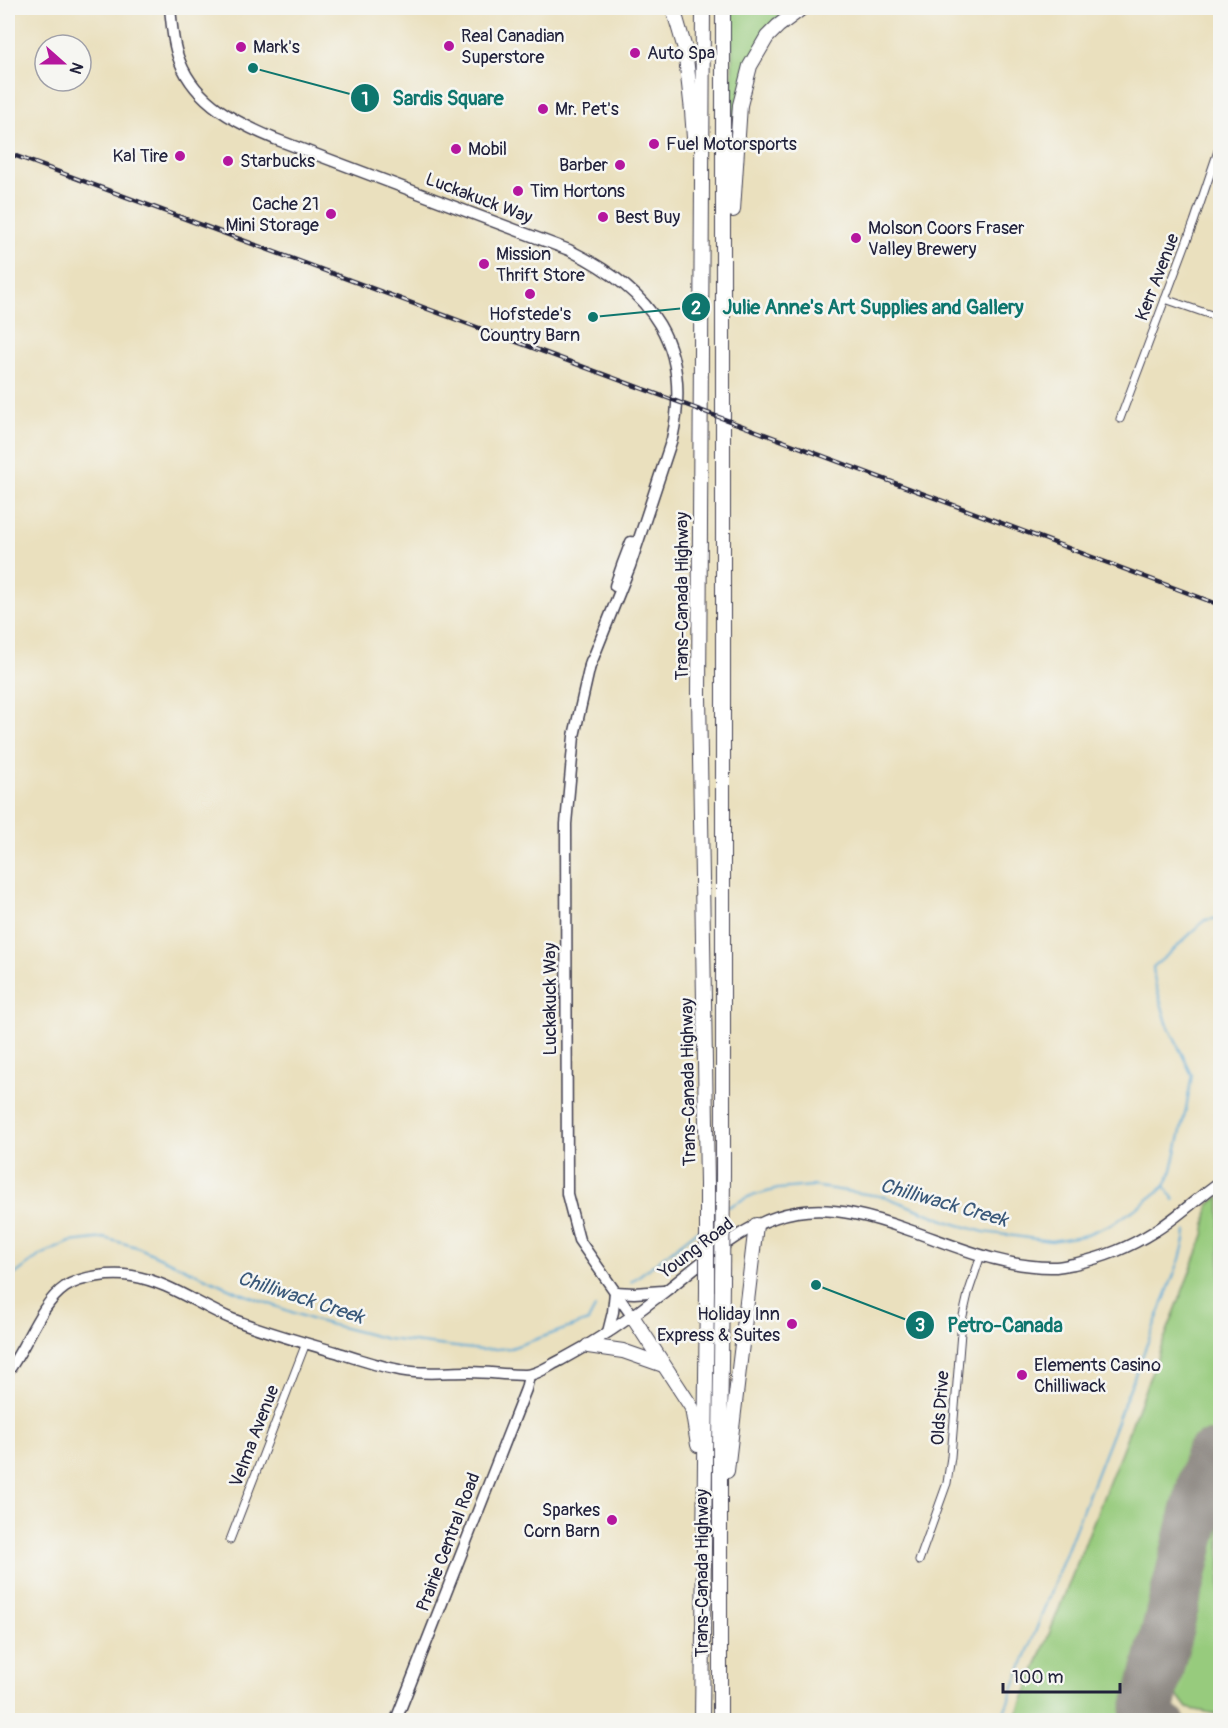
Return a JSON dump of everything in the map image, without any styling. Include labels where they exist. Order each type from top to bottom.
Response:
[{"type":"highway","name":"Trans-Canada Highway","points":[[702,1720],[707,1291],[699,696],[703,8]]},
{"type":"highway","name":"Trans-Canada Highway","points":[[720,1720],[725,398],[723,8]]},
{"type":"highway","points":[[725,398],[733,194],[740,105],[750,66],[759,49],[778,26],[802,8]]},
{"type":"highway","points":[[673,9],[685,49],[692,111],[701,286]]},
{"type":"highway","points":[[720,1596],[726,1485],[756,1225]]},
{"type":"highway","points":[[632,1316],[692,1408],[698,1443],[702,1596]]},
{"type":"highway","points":[[588,1346],[623,1351],[663,1365]]},
{"type":"street","name":"Luckakuck Way","points":[[171,10],[173,36],[180,62],[197,90],[208,102],[226,115],[275,139],[569,250],[614,276],[637,295],[654,315],[670,350],[677,374],[679,395],[677,418],[657,484],[622,563],[590,666],[573,736],[566,824],[567,1194],[579,1240],[632,1316]]},
{"type":"street","name":"Kerr Avenue","points":[[1120,419],[1221,145]]},
{"type":"street","points":[[1165,298],[1221,318]]},
{"type":"street","points":[[1219,1182],[1221,1162]]},
{"type":"street","name":"Young Road","points":[[529,1376],[588,1346],[632,1316],[727,1242],[756,1225],[776,1217],[797,1212],[836,1211],[876,1218],[981,1255],[1017,1264],[1056,1267],[1100,1258],[1128,1247],[1159,1229],[1219,1182]]},
{"type":"street","name":"Olds Drive","points":[[919,1561],[947,1483],[962,1320],[981,1255]]},
{"type":"street","points":[[8,1371],[46,1306],[66,1287],[84,1280],[106,1276],[130,1276],[155,1282],[177,1291],[229,1318],[396,1370],[434,1373],[494,1372],[529,1376]]},
{"type":"street","points":[[608,1332],[615,1292],[665,1291]]},
{"type":"street","name":"Velma Avenue","points":[[230,1540],[306,1343]]},
{"type":"street","name":"Prairie Central Road","points":[[396,1720],[522,1400],[529,1376]]},
{"type":"green space","points":[[732,8],[792,8],[775,24],[732,122]]},
{"type":"green space","points":[[1220,1196],[1220,1459],[1199,1453],[1133,1720],[1015,1720],[1204,1235],[1209,1205]]},
{"type":"green space","points":[[1220,1503],[1220,1715],[1187,1708],[1169,1684],[1213,1507]]},
{"type":"waterway","name":"Chilliwack Creek","points":[[728,1207],[748,1197],[778,1189],[812,1186],[886,1197],[952,1223],[984,1232],[1051,1241],[1082,1236],[1112,1224],[1165,1186],[1172,1170],[1192,1075],[1167,1023],[1155,983],[1153,967],[1205,920],[1220,918]]},
{"type":"waterway","points":[[1165,1186],[1174,1200]]},
{"type":"waterway","name":"Chilliwack Creek","points":[[631,1282],[702,1227]]},
{"type":"waterway","points":[[1001,1720],[1180,1259],[1186,1231]]},
{"type":"waterway","name":"Chilliwack Creek","points":[[8,1283],[13,1276],[39,1256],[70,1242],[104,1238],[137,1247],[235,1291],[313,1320],[387,1339],[481,1350],[511,1348],[588,1321],[595,1308]]},
{"type":"taxiway","points":[[1199,1503],[1207,1491],[1220,1482]]},
{"type":"taxiway","points":[[1153,1688],[1160,1707],[1175,1720]]},
{"type":"runway","points":[[1145,1720],[1210,1457]]},
{"type":"railway","points":[[8,153],[1220,605]]},
{"type":"place","name":"Real Canadian Superstore","points":[[449,46]]},
{"type":"place","name":"Mark's","points":[[241,47]]},
{"type":"place","name":"Auto Spa","points":[[635,53]]},
{"type":"place","name":"Sardis Square","points":[[253,68]]},
{"type":"place","name":"Mr. Pet's","points":[[543,109]]},
{"type":"place","name":"Fuel Motorsports","points":[[654,144]]},
{"type":"place","name":"Mobil","points":[[456,149]]},
{"type":"place","name":"Kal Tire","points":[[180,156]]},
{"type":"place","name":"Starbucks","points":[[228,161]]},
{"type":"place","name":"Barber","points":[[620,165]]},
{"type":"place","name":"Tim Hortons","points":[[518,191]]},
{"type":"place","name":"Cache 21 Mini Storage","points":[[331,214]]},
{"type":"place","name":"Best Buy","points":[[603,217]]},
{"type":"place","name":"Molson Coors Fraser Valley Brewery","points":[[856,238]]},
{"type":"place","name":"Mission Thrift Store","points":[[484,264]]},
{"type":"place","name":"Hofstede's Country Barn","points":[[530,294]]},
{"type":"place","name":"Julie Anne's Art Supplies and Gallery","points":[[593,317]]},
{"type":"place","name":"Petro-Canada","points":[[816,1285]]},
{"type":"place","name":"Holiday Inn Express & Suites","points":[[792,1324]]},
{"type":"place","name":"Elements Casino Chilliwack","points":[[1022,1375]]},
{"type":"place","name":"Sparkes Corn Barn","points":[[612,1520]]}]
